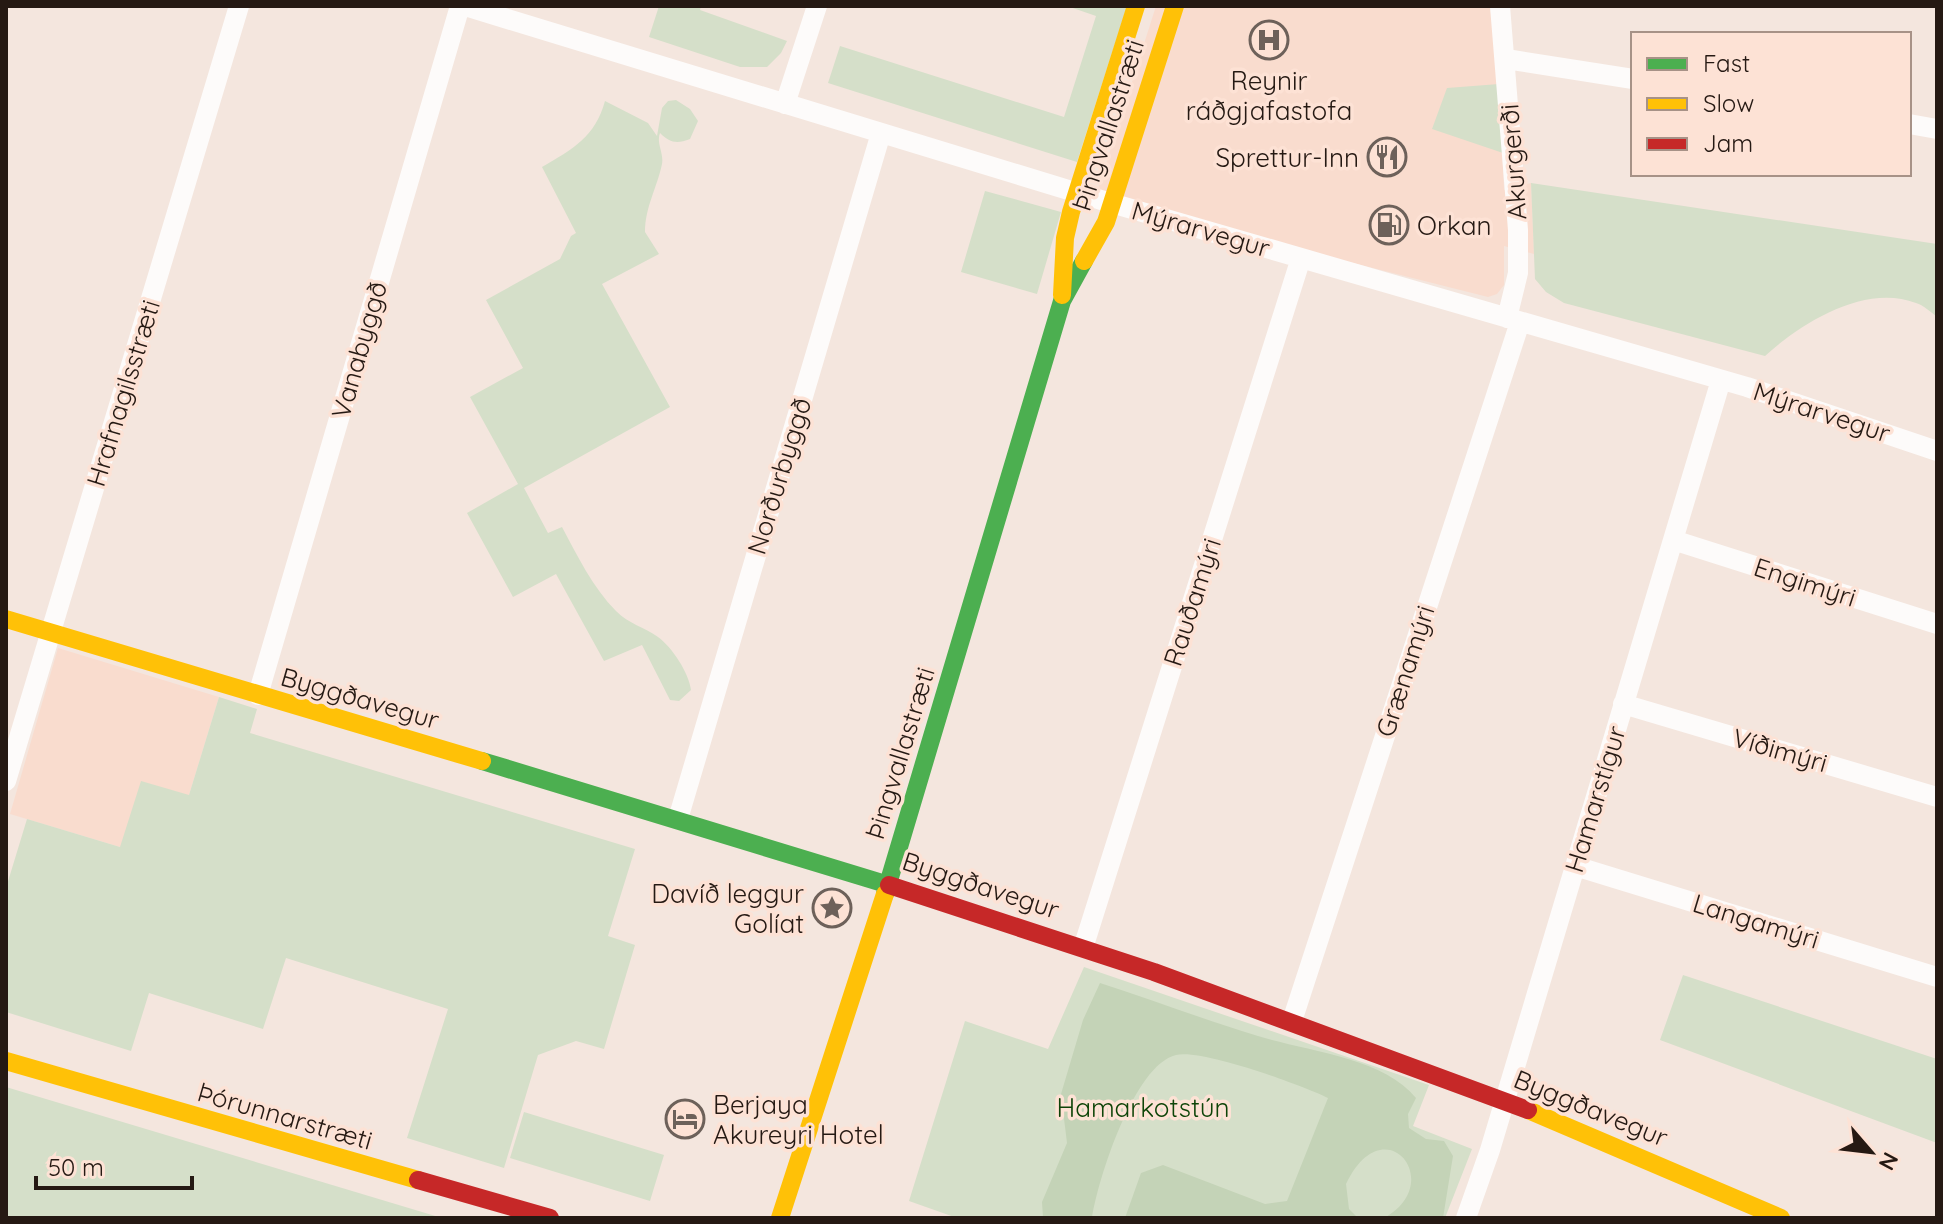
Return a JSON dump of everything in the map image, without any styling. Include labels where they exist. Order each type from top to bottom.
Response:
[{"type":"street","name":"Hrafnagilsstræti","points":[[6,781],[239,6]]},
{"type":"street","name":"Mýrarvegur","points":[[462,6],[1077,193],[1721,380],[1937,451]]},
{"type":"street","name":"Vanabyggð","points":[[258,695],[462,6]]},
{"type":"street","points":[[785,104],[817,6]]},
{"type":"street","name":"Þingvallastræti","points":[[1062,301],[1065,238],[1136,6]]},
{"type":"street","name":"Þingvallastræti","points":[[780,1218],[889,883],[1062,301],[1106,222],[1175,6]]},
{"type":"street","name":"Akurgerði","points":[[1500,6],[1518,230],[1513,320]]},
{"type":"street","points":[[1506,59],[1631,79]]},
{"type":"street","points":[[1911,124],[1937,129]]},
{"type":"street","name":"Norðurbyggð","points":[[678,819],[881,133]]},
{"type":"street","name":"Rauðamýri","points":[[1084,945],[1301,258]]},
{"type":"street","name":"Grænamýri","points":[[1292,1021],[1513,320]]},
{"type":"street","name":"Hamarstígur","points":[[1466,1218],[1505,1101],[1721,380]]},
{"type":"street","name":"Engimýri","points":[[1673,540],[1937,624]]},
{"type":"street","name":"Byggðavegur","points":[[6,619],[678,819],[1084,945],[1505,1101],[1659,1162],[1781,1218]]},
{"type":"street","name":"Víðimýri","points":[[1623,704],[1937,797]]},
{"type":"street","name":"Langamýri","points":[[1575,866],[1937,977]]},
{"type":"street","name":"Þórunnarstræti","points":[[6,1061],[550,1218]]},
{"type":"shaded area","points":[[1156,6],[1490,6],[1499,84],[1504,190],[1531,183],[1534,254],[1504,246],[1504,285],[1497,294],[1488,297],[1095,198]]},
{"type":"shaded area","points":[[58,648],[219,697],[189,795],[120,847],[10,814]]},
{"type":"green space","points":[[659,6],[701,6],[700,10],[787,41],[781,53],[767,67],[740,67],[649,37]]},
{"type":"green space","points":[[1067,6],[1127,6],[1077,162],[828,83],[840,46],[1064,117],[1096,16]]},
{"type":"green space","points":[[1499,84],[1503,153],[1432,129],[1447,88]]},
{"type":"green space","points":[[676,100],[690,109],[698,121],[690,139],[685,141],[670,141],[660,133],[662,164],[647,214],[645,232],[659,254],[602,284],[670,407],[524,488],[548,533],[562,527],[586,571],[616,611],[658,637],[674,654],[691,690],[679,701],[670,700],[642,645],[604,661],[556,574],[513,597],[467,513],[518,484],[470,397],[523,368],[486,300],[560,259],[571,236],[576,233],[542,167],[573,148],[589,133],[605,101],[648,123],[657,136],[662,108],[668,101]]},
{"type":"green space","points":[[1531,183],[1937,244],[1937,317],[1919,304],[1896,298],[1855,302],[1815,319],[1765,356],[1564,303],[1546,292],[1535,279]]},
{"type":"green space","points":[[985,191],[1061,212],[1037,294],[961,272]]},
{"type":"green space","points":[[219,697],[257,709],[250,733],[635,849],[608,936],[635,945],[604,1049],[576,1041],[538,1055],[504,1168],[407,1138],[448,1009],[286,958],[263,1029],[149,993],[131,1051],[6,1012],[6,888],[27,819],[120,847],[141,781],[189,795]]},
{"type":"green space","name":"Hamarkotstún","points":[[1084,967],[1429,1085],[1413,1126],[1472,1149],[1445,1218],[957,1218],[909,1201],[965,1021],[1048,1049]]},
{"type":"green space","points":[[1683,975],[1937,1059],[1937,1143],[1660,1040]]},
{"type":"green space","points":[[1100,983],[1258,1036],[1364,1064],[1402,1084],[1416,1098],[1408,1114],[1409,1128],[1426,1139],[1444,1141],[1453,1156],[1443,1218],[1384,1218],[1402,1203],[1410,1187],[1410,1171],[1403,1158],[1392,1150],[1377,1151],[1361,1161],[1346,1184],[1349,1209],[1358,1218],[1125,1218],[1141,1173],[1163,1165],[1265,1204],[1287,1201],[1328,1098],[1252,1069],[1207,1057],[1176,1055],[1161,1063],[1146,1079],[1120,1126],[1092,1218],[1043,1218],[1042,1202],[1067,1143],[1061,1094],[1083,1020]]},
{"type":"green space","points":[[6,1087],[442,1218],[6,1218]]},
{"type":"green space","points":[[524,1112],[664,1155],[650,1201],[510,1158]]},
{"type":"traffic: fast","points":[[885,894],[1062,301],[1084,261]]},
{"type":"traffic: fast","points":[[482,761],[889,885]]},
{"type":"traffic: slow","points":[[1062,295],[1065,238],[1071,212],[1136,6]]},
{"type":"traffic: slow","points":[[1084,261],[1106,222],[1175,6]]},
{"type":"traffic: slow","points":[[6,619],[482,761]]},
{"type":"traffic: slow","points":[[780,1218],[885,894]]},
{"type":"traffic: slow","points":[[6,1061],[418,1180]]},
{"type":"traffic: slow","points":[[1528,1110],[1781,1218]]},
{"type":"traffic: jam","points":[[889,885],[1154,972],[1528,1110]]},
{"type":"traffic: jam","points":[[418,1180],[550,1218]]},
{"type":"place","name":"Reynir ráðgjafastofa","points":[[1269,40]]},
{"type":"place","name":"Sprettur-Inn","points":[[1387,157]]},
{"type":"place","name":"Orkan","points":[[1389,225]]},
{"type":"place","name":"Davíð leggur Golíat","points":[[832,908]]},
{"type":"place","name":"Berjaya Akureyri Hotel","points":[[685,1119]]}]
